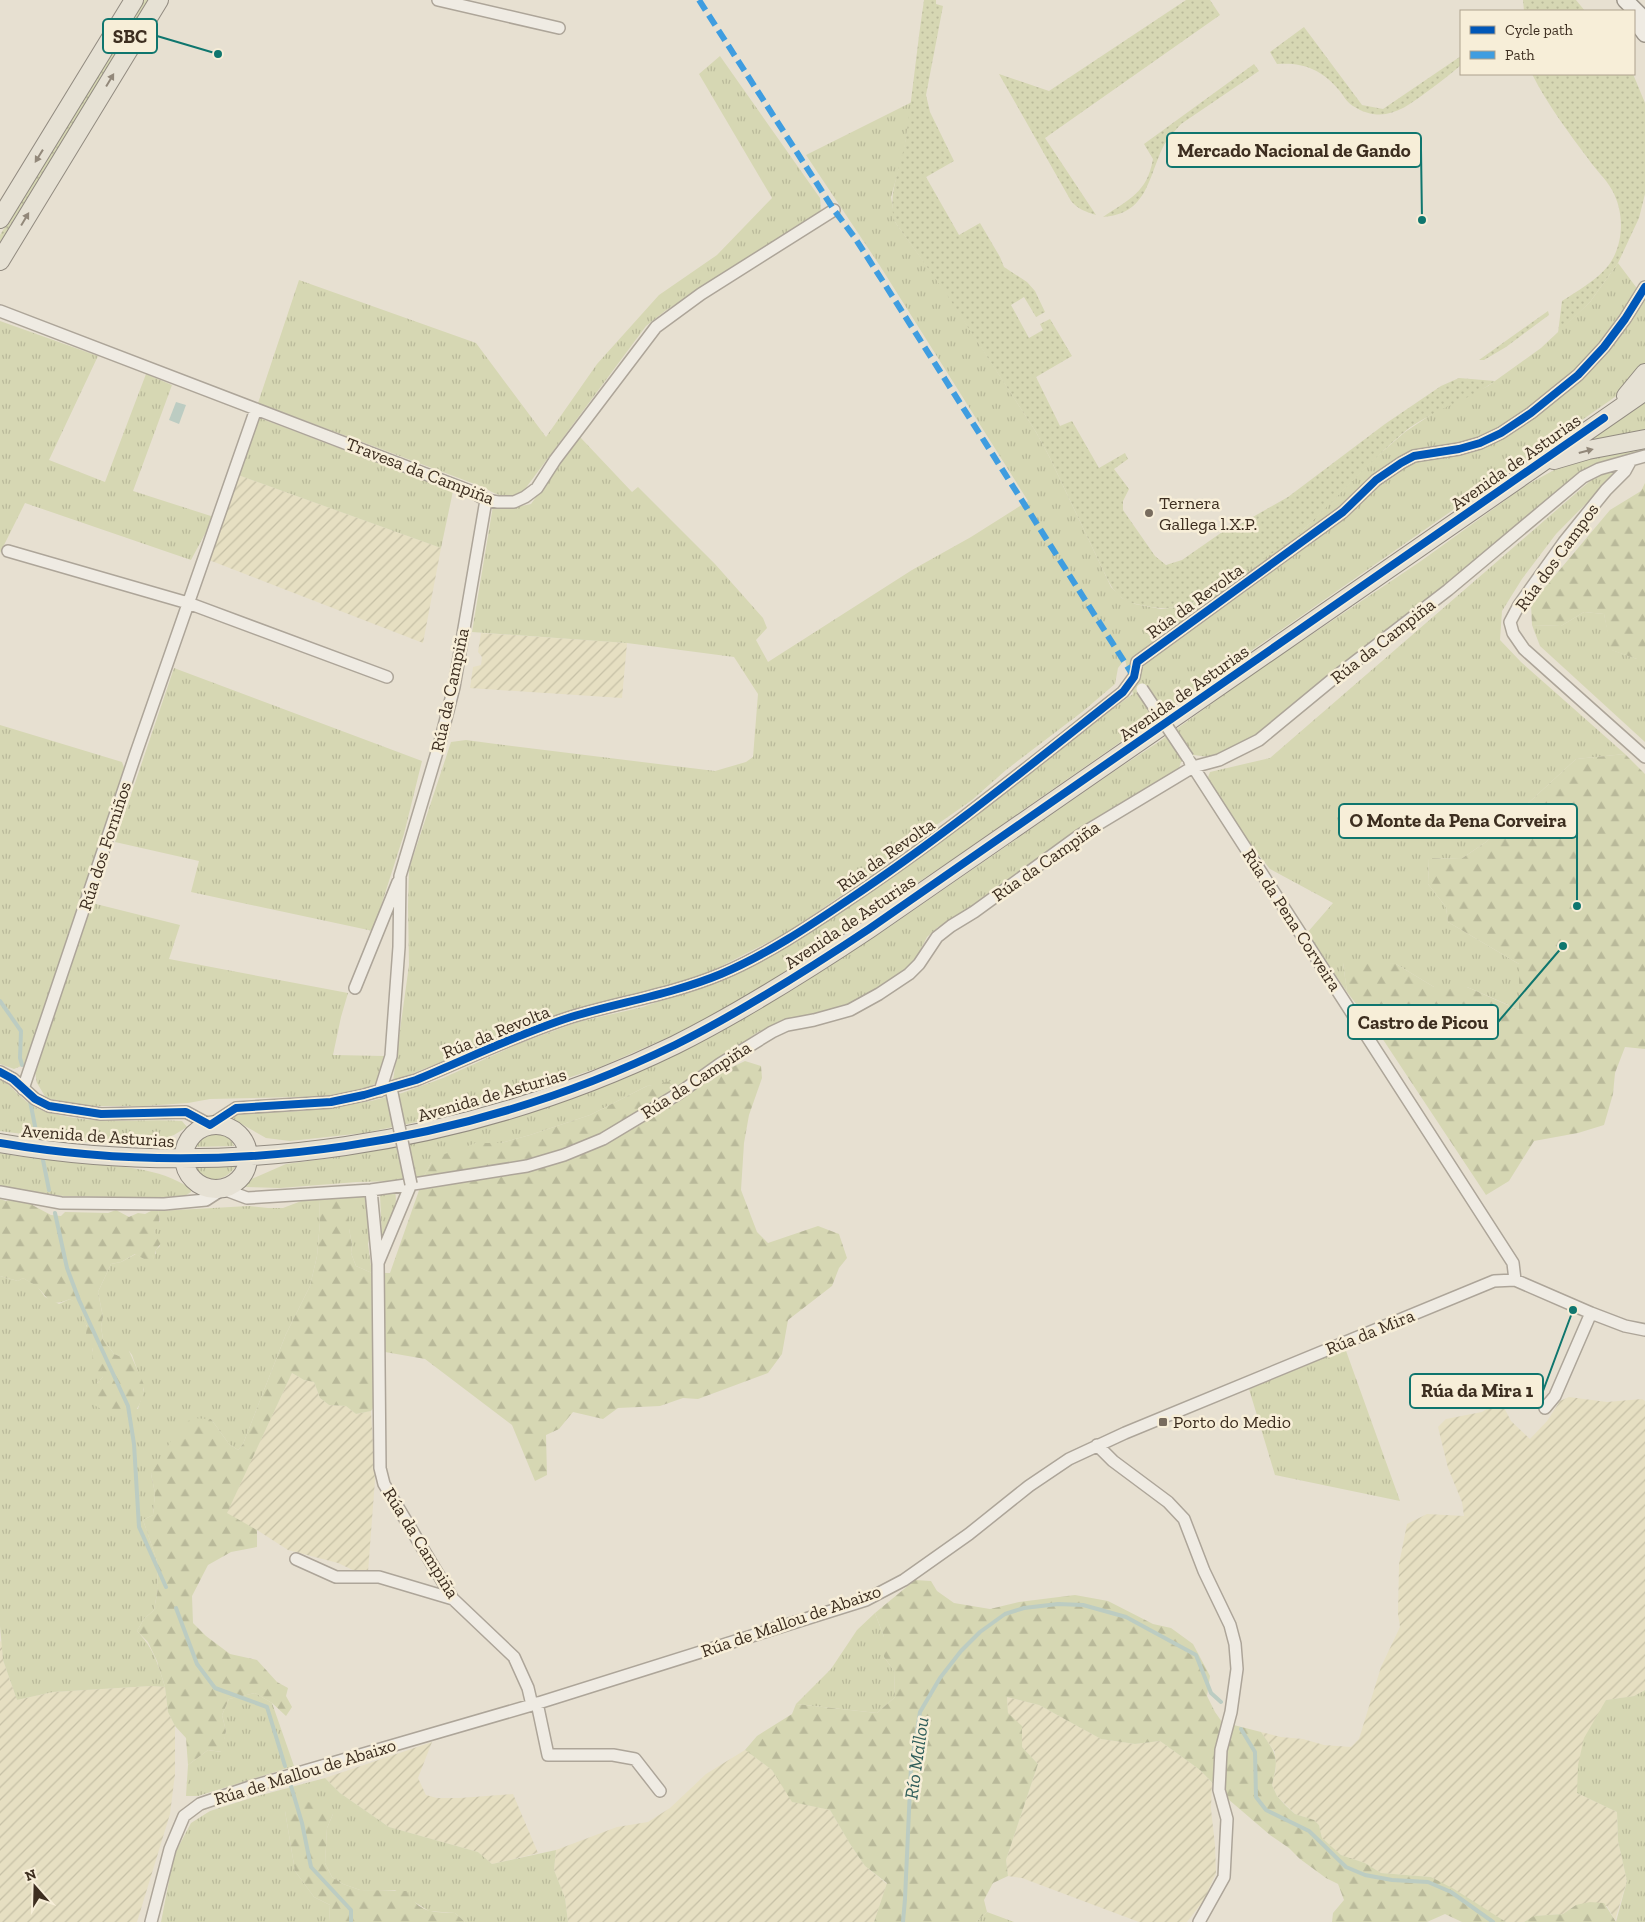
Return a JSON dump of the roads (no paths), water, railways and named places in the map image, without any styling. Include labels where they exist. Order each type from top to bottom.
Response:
[{"type":"main road","points":[[0,219],[134,0]]},
{"type":"main road","points":[[0,260],[159,0]]},
{"type":"main road","points":[[1604,418],[1645,373]]},
{"type":"main road","name":"Avenida de Asturias","points":[[282,1153],[381,1140],[451,1125],[495,1113],[592,1081],[657,1053],[718,1023],[869,930],[1645,391]]},
{"type":"main road","points":[[1539,465],[1588,450],[1645,439]]},
{"type":"main road","points":[[242,1176],[246,1169],[246,1148],[233,1129],[222,1125],[210,1125],[198,1130],[188,1140],[183,1157],[185,1169],[198,1185],[207,1189],[222,1189],[233,1185],[242,1176],[282,1153]]},
{"type":"main road","points":[[137,1157],[165,1149],[192,1135]]},
{"type":"main road","name":"Avenida de Asturias","points":[[0,1142],[52,1150],[137,1157],[183,1157],[246,1148]]},
{"type":"main road","points":[[246,1148],[282,1153]]},
{"type":"main road","points":[[137,1157],[190,1177]]},
{"type":"street","points":[[438,0],[560,28]]},
{"type":"street","points":[[1623,0],[1634,10]]},
{"type":"street","points":[[1635,11],[1645,20]]},
{"type":"street","points":[[1635,20],[1645,34]]},
{"type":"street","name":"Travesa da Campiña","points":[[0,311],[470,491],[486,500],[514,502],[537,488],[555,460],[656,327],[701,294],[834,210]]},
{"type":"street","name":"Rúa da Revolta","points":[[210,1125],[236,1108],[331,1102],[385,1090],[416,1080],[571,1018],[684,987],[721,974],[767,950],[830,912],[945,833],[1123,692],[1134,677],[1137,662],[1343,512],[1376,480],[1414,456],[1459,449],[1480,443],[1501,433],[1531,413],[1578,375],[1604,347],[1625,319],[1645,286]]},
{"type":"street","name":"Rúa dos Forniños","points":[[24,1089],[256,408]]},
{"type":"street","name":"Rúa da Campiña","points":[[411,1184],[527,1166],[564,1155],[603,1139],[639,1118],[772,1032],[787,1025],[850,1010],[879,994],[909,974],[919,964],[937,937],[950,926],[974,912],[1057,851],[1191,763],[1219,760],[1259,740],[1339,674],[1448,590],[1583,477],[1599,468],[1645,456]]},
{"type":"street","name":"Rúa dos Campos","points":[[1631,460],[1625,471],[1606,490],[1564,542],[1519,605],[1510,622],[1513,633],[1524,649],[1645,757]]},
{"type":"street","name":"Rúa da Campiña","points":[[355,988],[400,876],[440,742],[454,687],[486,500]]},
{"type":"street","points":[[8,551],[188,603],[387,678]]},
{"type":"street","name":"Rúa da Pena Corveira","points":[[1134,677],[1508,1255],[1513,1263],[1515,1280]]},
{"type":"street","name":"Rúa da Campiña","points":[[378,1264],[411,1184],[385,1090],[391,1056],[399,947],[400,876]]},
{"type":"street","points":[[0,1072],[35,1099],[48,1106],[100,1114],[186,1112],[210,1125]]},
{"type":"street","points":[[0,1192],[60,1203],[164,1204],[206,1200],[222,1189],[247,1198],[371,1190],[411,1184]]},
{"type":"street","name":"Rúa da Campiña","points":[[371,1190],[378,1264],[380,1468],[384,1484],[453,1599],[514,1657],[535,1704]]},
{"type":"street","name":"Rúa da Mira","points":[[1097,1445],[1494,1281],[1515,1280],[1591,1313],[1625,1326],[1645,1330]]},
{"type":"street","points":[[1545,1408],[1555,1396],[1591,1313]]},
{"type":"street","points":[[1097,1445],[1113,1460],[1168,1502],[1184,1519],[1204,1572],[1230,1625],[1235,1644],[1237,1669],[1231,1712],[1221,1750],[1219,1790],[1227,1819],[1224,1876],[1199,1922]]},
{"type":"street","name":"Rúa de Mallou de Abaixo","points":[[151,1922],[170,1848],[184,1816],[200,1804],[253,1786],[535,1704],[866,1600],[904,1580],[969,1534],[1029,1486],[1069,1459],[1097,1445]]},
{"type":"street","points":[[296,1559],[336,1577],[379,1577],[453,1599]]},
{"type":"street","points":[[535,1704],[548,1755],[613,1754],[636,1760],[660,1792]]},
{"type":"waterway","points":[[0,1001],[21,1031],[20,1058],[22,1065]]},
{"type":"waterway","points":[[30,1101],[37,1136]]},
{"type":"waterway","points":[[43,1160],[49,1190]]},
{"type":"waterway","points":[[55,1213],[67,1268],[79,1300],[128,1406],[134,1444],[139,1527],[166,1587]]},
{"type":"waterway","name":"Río Mallou","points":[[903,1922],[911,1767],[920,1712],[940,1678],[961,1651],[980,1632],[1005,1614],[1024,1608],[1058,1604],[1083,1605],[1126,1617],[1196,1655],[1211,1693],[1221,1702]]},
{"type":"waterway","points":[[176,1608],[197,1664],[215,1688],[267,1707],[285,1766]]},
{"type":"waterway","name":"Río Mallou","points":[[1241,1729],[1255,1752],[1256,1797],[1266,1810],[1309,1831],[1346,1867],[1365,1875],[1392,1880],[1428,1882],[1451,1892],[1493,1922]]},
{"type":"waterway","points":[[291,1786],[302,1823],[311,1867],[351,1910],[351,1922]]},
{"type":"place","name":"SBC","points":[[218,54]]},
{"type":"place","name":"Mercado Nacional de Gando","points":[[1422,220]]},
{"type":"place","name":"Ternera Gallega l.X.P.","points":[[1149,513]]},
{"type":"place","name":"O Monte da Pena Corveira","points":[[1577,906]]},
{"type":"place","name":"Castro de Picou","points":[[1563,946]]},
{"type":"place","name":"Rúa da Mira 1","points":[[1573,1310]]},
{"type":"place","name":"Porto do Medio","points":[[1163,1422]]}]
